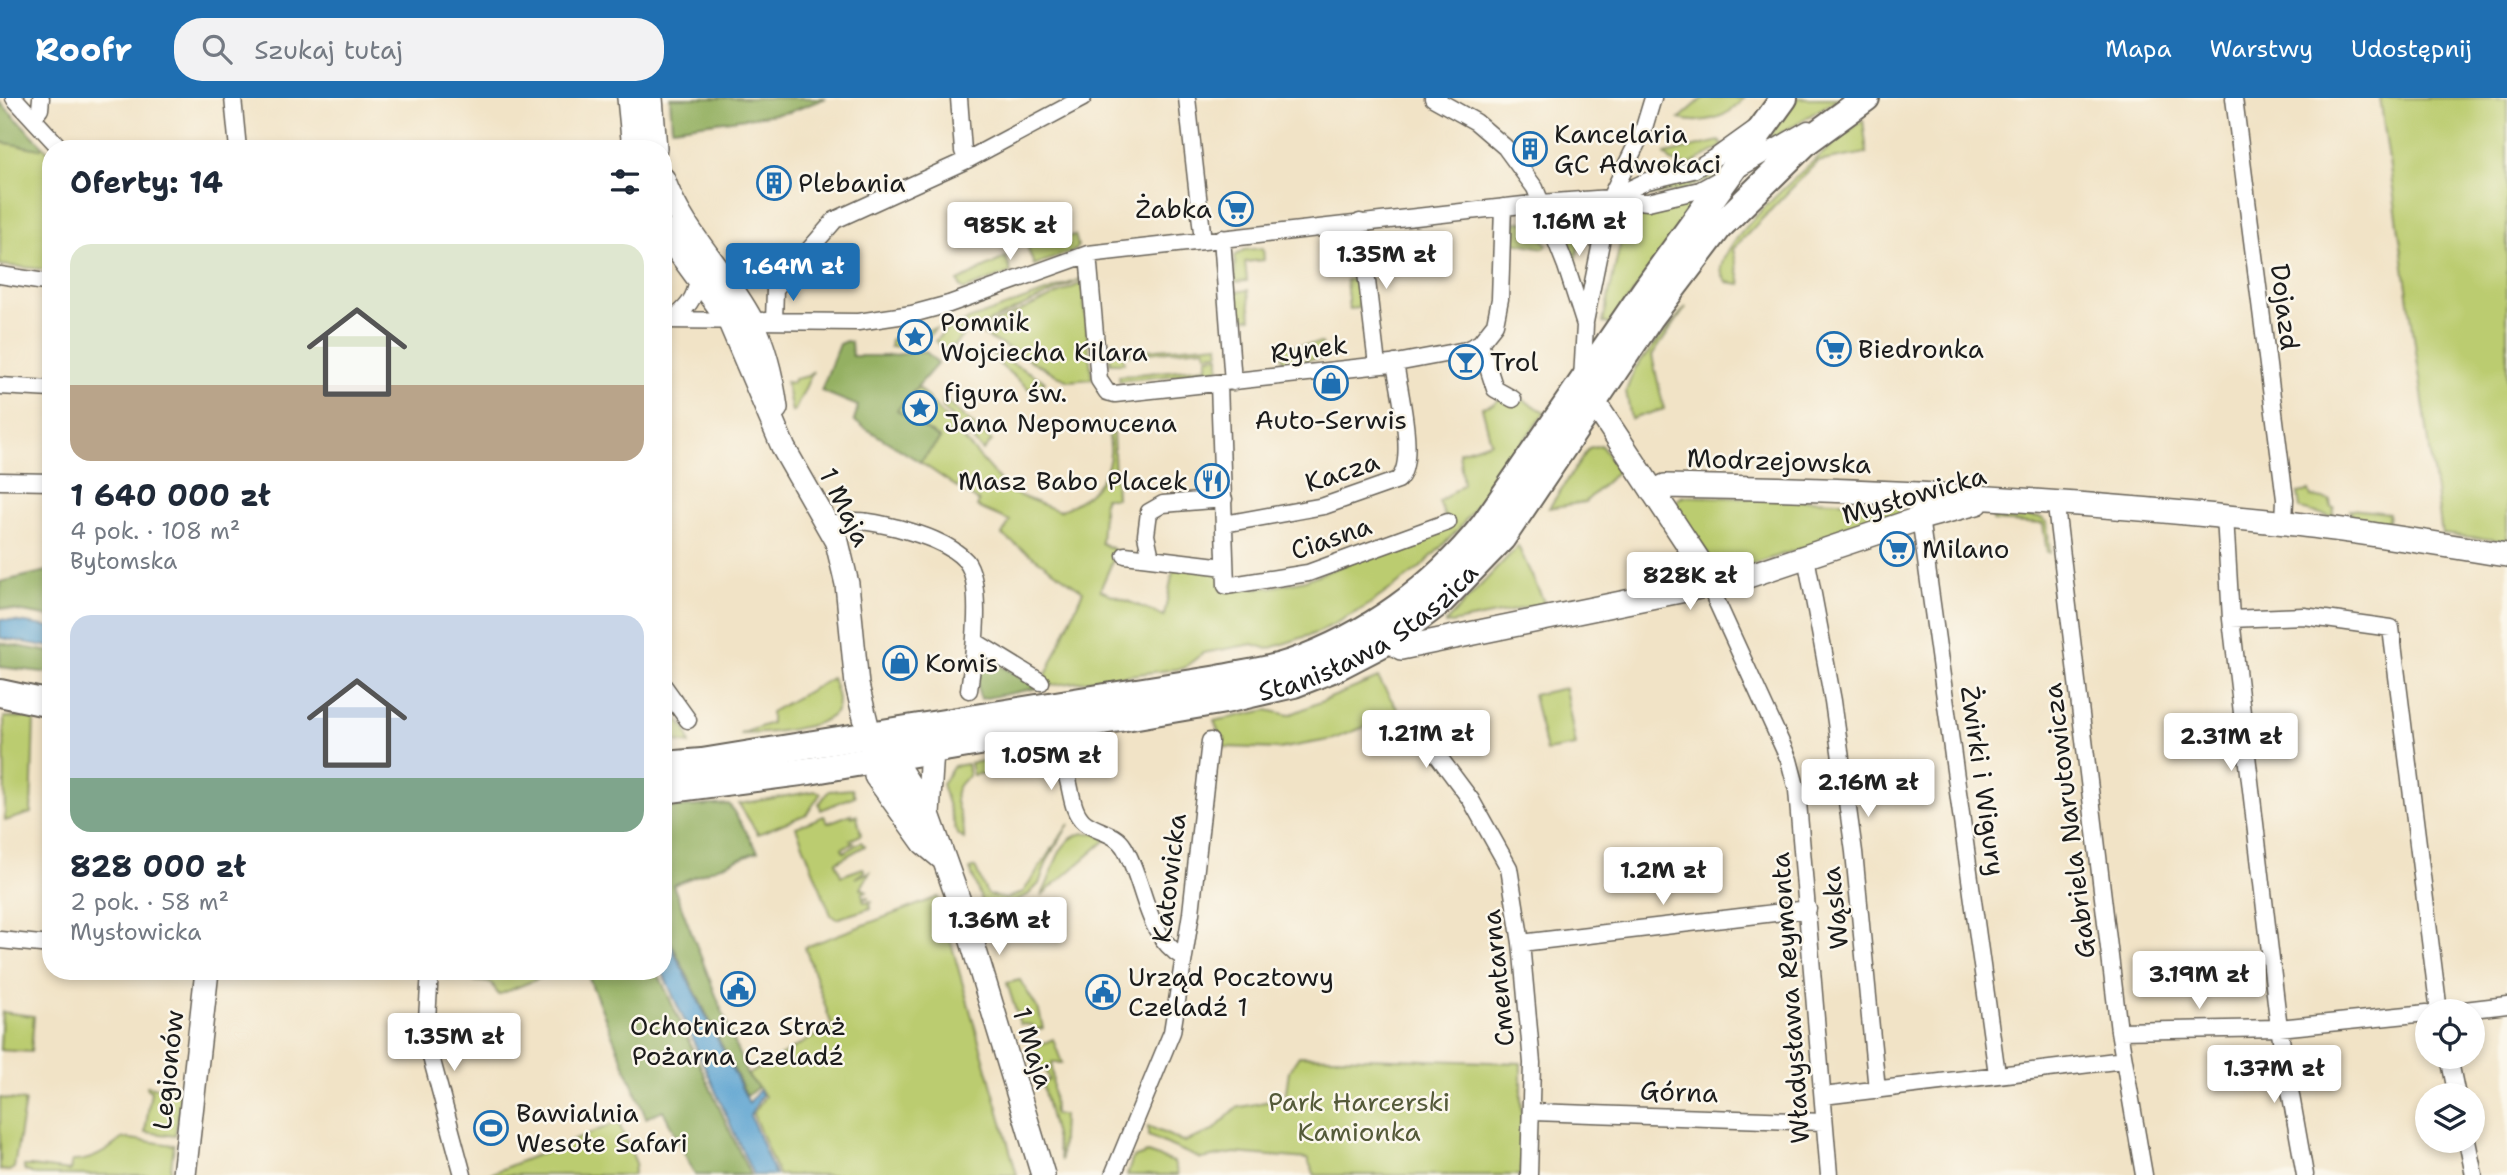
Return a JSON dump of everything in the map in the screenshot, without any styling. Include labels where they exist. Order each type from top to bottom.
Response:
[{"type":"main road","name":"Stanisława Staszica","points":[[672,789],[778,776],[873,745],[932,750],[1225,700],[1294,684],[1335,668],[1389,640],[1442,600],[1502,538],[1588,392],[1729,175],[1784,98]]},
{"type":"main road","name":"Stanisława Staszica","points":[[672,764],[873,745],[1218,679],[1289,663],[1329,648],[1405,604],[1463,551],[1532,458],[1650,318],[1719,227],[1807,141],[1860,102]]},
{"type":"main road","points":[[0,685],[42,687]]},
{"type":"main road","points":[[0,693],[42,702]]},
{"type":"street","points":[[14,98],[53,140]]},
{"type":"street","points":[[34,117],[40,109],[41,98]]},
{"type":"street","points":[[233,98],[237,140]]},
{"type":"street","points":[[629,98],[633,140]]},
{"type":"street","points":[[651,98],[654,140]]},
{"type":"street","points":[[959,98],[963,151],[967,160]]},
{"type":"street","points":[[751,321],[835,220],[967,160],[1083,98]]},
{"type":"street","points":[[1187,98],[1203,241]]},
{"type":"street","points":[[1433,98],[1476,122],[1505,147],[1535,188],[1566,266],[1585,325]]},
{"type":"street","points":[[1588,392],[1585,325],[1610,198],[1643,131],[1653,98]]},
{"type":"street","name":"Dojazd","points":[[2234,98],[2285,499],[2284,523]]},
{"type":"street","points":[[672,320],[859,322],[912,314],[1088,254],[1541,203],[1610,198],[1648,202],[1700,190],[1830,116],[1860,102]]},
{"type":"street","points":[[1610,198],[1647,181],[1693,170],[1768,122]]},
{"type":"street","points":[[672,199],[683,223],[751,321]]},
{"type":"street","points":[[1377,365],[1465,350],[1480,343],[1495,324],[1500,299],[1503,207]]},
{"type":"street","name":"Rynek","points":[[1222,239],[1226,383],[1377,365],[1360,222]]},
{"type":"street","points":[[672,243],[698,280],[751,321]]},
{"type":"street","points":[[1088,254],[1099,380],[1107,392],[1115,394],[1226,383],[1225,567],[1125,555]]},
{"type":"street","points":[[0,275],[42,282]]},
{"type":"street","points":[[672,316],[690,303],[696,293],[698,280]]},
{"type":"street","name":"1 Maja","points":[[751,321],[770,374],[784,449],[829,526],[840,551],[848,584],[857,685],[873,745],[876,776],[924,843],[942,858]]},
{"type":"street","points":[[1480,343],[1495,389],[1513,399]]},
{"type":"street","name":"Kacza","points":[[1224,524],[1343,501],[1398,480],[1403,475],[1407,454],[1395,363]]},
{"type":"street","points":[[0,386],[42,388]]},
{"type":"street","name":"Modrzejowska","points":[[1588,392],[1697,558],[1709,585]]},
{"type":"street","points":[[0,481],[42,482]]},
{"type":"street","name":"Modrzejowska","points":[[1653,492],[1665,486],[1815,488],[1990,498]]},
{"type":"street","name":"Żwirki i Wigury","points":[[1917,494],[1997,1074]]},
{"type":"street","name":"Mysłowicka","points":[[1389,640],[1401,648],[1739,579],[1921,517],[1990,498],[2225,516],[2507,555]]},
{"type":"street","points":[[1151,558],[1146,535],[1149,512],[1163,505],[1224,499]]},
{"type":"street","name":"Gabriela Narutowicza","points":[[2058,502],[2057,515],[2119,1031],[2144,1175]]},
{"type":"street","points":[[2225,516],[2231,619],[2279,1028],[2305,1175]]},
{"type":"street","points":[[829,526],[839,521],[877,523],[916,533],[954,550],[968,564],[975,603],[975,642],[969,690]]},
{"type":"street","name":"Ciasna","points":[[1225,567],[1226,586],[1308,573],[1448,522]]},
{"type":"street","name":"Wąska","points":[[1806,557],[1829,677],[1854,852],[1877,1090]]},
{"type":"street","name":"Władysława Reymonta","points":[[1709,585],[1792,768],[1797,790],[1829,1175]]},
{"type":"street","points":[[2231,619],[2304,616],[2391,628],[2437,999]]},
{"type":"street","points":[[975,642],[1041,682]]},
{"type":"street","points":[[672,698],[688,720]]},
{"type":"street","points":[[1059,762],[1076,726]]},
{"type":"street","name":"Cmentarna","points":[[1418,729],[1463,789],[1503,853],[1509,868],[1521,943],[1532,1063],[1533,1112],[1529,1175]]},
{"type":"street","points":[[1018,736],[1059,762],[1075,810],[1082,821],[1114,836],[1124,846],[1150,917],[1168,949],[1184,958]]},
{"type":"street","name":"Katowicka","points":[[1113,1175],[1172,1032],[1184,958],[1210,741]]},
{"type":"street","name":"1 Maja","points":[[873,745],[897,766],[929,814],[942,858],[965,918],[1042,1175]]},
{"type":"street","points":[[929,814],[932,750]]},
{"type":"street","points":[[1521,943],[1808,909]]},
{"type":"street","points":[[0,940],[42,944]]},
{"type":"street","name":"Legionów","points":[[184,1175],[206,980]]},
{"type":"street","points":[[429,980],[427,1019],[431,1057],[463,1175]]},
{"type":"street","points":[[2485,1008],[2507,1005]]},
{"type":"street","points":[[2119,1031],[2279,1028],[2415,1014]]},
{"type":"street","points":[[1823,1096],[2124,1059]]},
{"type":"street","name":"Górna","points":[[1533,1112],[1824,1122]]},
{"type":"street","points":[[2469,1153],[2474,1175]]},
{"type":"green space","points":[[670,98],[826,98],[790,112],[672,128]]},
{"type":"green space","points":[[1703,98],[1744,98],[1731,111],[1715,118],[1697,121],[1679,119]]},
{"type":"green space","points":[[1797,98],[1839,98],[1771,139],[1771,134]]},
{"type":"green space","points":[[2380,98],[2507,98],[2507,541],[2442,534]]},
{"type":"green space","points":[[0,102],[42,145],[40,149],[0,142]]},
{"type":"green space","points":[[1863,120],[1867,153],[1817,162],[1733,249],[1741,284],[1727,282],[1721,268],[1740,234],[1782,190]]},
{"type":"green space","points":[[1719,141],[1723,146],[1687,166],[1671,161],[1665,154]]},
{"type":"green space","points":[[0,142],[40,149],[42,145],[42,269],[0,265]]},
{"type":"green space","points":[[1730,155],[1716,177],[1682,190],[1647,196],[1649,188]]},
{"type":"green space","points":[[1703,196],[1610,325],[1603,322],[1627,213]]},
{"type":"green space","points":[[1583,217],[1576,259],[1570,254],[1557,223],[1561,219]]},
{"type":"green space","points":[[1517,222],[1531,226],[1547,245],[1544,248],[1513,242],[1510,229]]},
{"type":"green space","points":[[1075,235],[1078,246],[1076,250],[1034,265],[1027,246]]},
{"type":"green space","points":[[1342,240],[1351,247],[1355,271],[1346,272],[1344,253],[1324,255],[1323,242]]},
{"type":"green space","points":[[1263,248],[1264,260],[1245,262],[1247,281],[1235,282],[1235,256],[1244,250]]},
{"type":"green space","points":[[1006,257],[1011,272],[964,290],[961,288],[958,281]]},
{"type":"green space","points":[[1084,278],[965,333],[948,352],[935,341],[949,327]]},
{"type":"green space","points":[[1357,279],[1359,308],[1349,309],[1346,280]]},
{"type":"green space","points":[[1082,283],[1092,379],[1068,381],[976,331]]},
{"type":"green space","points":[[1248,290],[1251,318],[1238,319],[1235,292]]},
{"type":"green space","points":[[1686,307],[1652,356],[1664,409],[1631,419],[1626,391],[1635,368]]},
{"type":"green space","points":[[936,328],[923,343],[890,347],[891,339]]},
{"type":"green space","points":[[851,342],[852,356],[886,356],[925,351],[938,363],[897,410],[940,439],[920,462],[854,421],[858,406],[821,391],[839,344]]},
{"type":"green space","points":[[1322,343],[1323,358],[1283,362],[1281,347]]},
{"type":"green space","points":[[1218,344],[1219,353],[1206,354],[1205,348],[1123,355],[1124,363],[1110,363],[1109,353]]},
{"type":"green space","points":[[990,351],[1045,381],[1034,393],[999,364]]},
{"type":"green space","points":[[1219,356],[1219,368],[1209,372],[1119,381],[1119,376],[1207,367],[1207,357]]},
{"type":"green space","points":[[813,371],[792,412],[786,382],[793,383],[794,379],[808,376]]},
{"type":"green space","points":[[918,387],[1010,492],[1059,511],[1082,499],[1100,482],[1109,460],[1108,434],[1113,433],[1116,498],[1104,498],[1101,543],[1117,551],[1100,590],[1164,616],[1174,566],[1221,571],[1224,590],[1273,587],[1305,580],[1448,525],[1439,502],[1463,484],[1459,452],[1491,442],[1482,407],[1493,404],[1509,392],[1545,412],[1458,530],[1419,569],[1364,608],[1319,632],[1268,649],[1253,644],[1203,653],[1184,668],[1047,686],[1045,677],[1083,591],[1002,535],[1010,521],[977,507],[979,502],[920,462],[940,439],[897,410]]},
{"type":"green space","points":[[943,399],[992,441],[983,451],[943,408]]},
{"type":"green space","points":[[1601,445],[1618,471],[1585,502],[1549,508],[1589,448]]},
{"type":"green space","points":[[2309,491],[2311,497],[2330,500],[2331,507],[2334,508],[2333,517],[2300,509],[2298,493]]},
{"type":"green space","points":[[1682,496],[1899,503],[1900,516],[1729,572],[1711,559],[1677,508],[1676,502]]},
{"type":"green space","points":[[2350,509],[2389,513],[2387,526],[2352,519]]},
{"type":"green space","points":[[2005,515],[2041,518],[2047,522],[2050,553],[2047,553],[2043,524],[1993,521],[1993,517]]},
{"type":"green space","points":[[1518,546],[1545,604],[1446,624],[1446,622]]},
{"type":"green space","points":[[42,572],[42,615],[0,608],[0,582]]},
{"type":"green space","points":[[0,643],[42,650],[42,672],[0,667]]},
{"type":"green space","points":[[985,659],[1038,688],[981,699],[978,679]]},
{"type":"green space","points":[[832,678],[838,703],[836,711],[830,717],[792,729],[740,734],[771,723],[771,712]]},
{"type":"green space","points":[[1378,678],[1398,710],[1387,718],[1334,739],[1279,749],[1225,747],[1214,721],[1267,710],[1289,715]]},
{"type":"green space","points":[[1565,688],[1576,746],[1546,751],[1533,695]]},
{"type":"green space","points":[[674,714],[686,730],[690,744],[676,742],[672,738]]},
{"type":"green space","points":[[4,717],[34,718],[31,813],[5,821]]},
{"type":"green space","points":[[1024,755],[1030,763],[1028,769],[1020,767],[973,775],[970,763]]},
{"type":"green space","points":[[967,764],[969,776],[956,790],[955,798],[964,839],[957,834],[942,784],[954,766]]},
{"type":"green space","points":[[852,789],[855,796],[821,810],[819,804],[829,791]]},
{"type":"green space","points":[[816,791],[821,793],[807,814],[758,834],[739,804]]},
{"type":"green space","points":[[729,804],[758,851],[673,885],[747,1075],[758,1087],[747,1096],[672,944],[672,807]]},
{"type":"green space","points":[[851,814],[852,817],[857,815],[861,835],[850,840],[854,843],[842,848],[844,852],[861,842],[865,846],[836,862],[841,876],[863,868],[865,871],[855,878],[870,872],[861,888],[867,891],[862,893],[863,897],[869,897],[863,899],[864,902],[873,901],[869,902],[871,908],[836,919],[831,915],[796,827],[824,816],[828,823]]},
{"type":"green space","points":[[1069,824],[1047,861],[1039,884],[1028,895],[1010,904],[985,910],[970,869],[975,867],[987,894],[1005,899],[1023,892]]},
{"type":"green space","points":[[1084,833],[1095,833],[1106,840],[1041,896],[1061,850],[1067,842]]},
{"type":"green space","points":[[938,897],[1017,1175],[778,1175],[753,1114],[765,1096],[747,1075],[832,1026],[805,947]]},
{"type":"green space","points":[[465,980],[535,980],[498,995],[492,983]]},
{"type":"green space","points":[[590,980],[661,980],[750,1175],[695,1175],[663,1110],[646,1118]]},
{"type":"green space","points":[[1020,980],[1039,1011],[1043,1028],[1035,1030],[1032,1025],[1020,1024],[1007,983]]},
{"type":"green space","points":[[2,1012],[34,1016],[31,1052],[0,1050]]},
{"type":"green space","points":[[1053,1039],[1062,1063],[1052,1063],[1054,1115],[1063,1115],[1061,1161],[1042,1083],[1049,1080],[1045,1069],[1037,1071],[1028,1050]]},
{"type":"green space","name":"Park Harcerski Kamionka","points":[[1299,1056],[1521,1063],[1521,1175],[1315,1175],[1307,1159],[1235,1153],[1201,1159],[1148,1136],[1148,1126],[1184,1142],[1213,1131],[1236,1108],[1285,1098],[1289,1071]]},
{"type":"green space","points":[[147,1086],[182,1091],[175,1136],[145,1132],[151,1091]]},
{"type":"green space","points":[[0,1098],[25,1101],[14,1168],[9,1171],[0,1170]]},
{"type":"green space","points":[[618,1122],[636,1163],[633,1175],[487,1175]]},
{"type":"green space","points":[[123,1138],[174,1145],[170,1175],[36,1175],[24,1170],[24,1166],[30,1166],[70,1171],[72,1161],[93,1157]]},
{"type":"green space","points":[[1147,1153],[1174,1162],[1178,1175],[1127,1175],[1133,1158]]},
{"type":"water","points":[[0,619],[42,626],[42,645],[0,638]]},
{"type":"water","points":[[672,948],[749,1103],[759,1090],[762,1095],[750,1115],[775,1175],[753,1175],[666,980],[672,980]]},
{"type":"place","name":"Kancelaria GC Adwokaci","points":[[1530,149]]},
{"type":"place","name":"Plebania","points":[[774,183]]},
{"type":"place","name":"Żabka","points":[[1236,209]]},
{"type":"place","name":"Pomnik Wojciecha Kilara","points":[[915,337]]},
{"type":"place","name":"Biedronka","points":[[1834,349]]},
{"type":"place","name":"Trol","points":[[1466,362]]},
{"type":"place","name":"Auto-Serwis","points":[[1331,383]]},
{"type":"place","name":"figura św. Jana Nepomucena","points":[[920,408]]},
{"type":"place","name":"Masz Babo Placek","points":[[1212,481]]},
{"type":"place","name":"Milano","points":[[1897,549]]},
{"type":"place","name":"Komis","points":[[900,663]]},
{"type":"place","name":"Ochotnicza Straż Pożarna Czeladź","points":[[738,989]]},
{"type":"place","name":"Urząd Pocztowy Czeladź 1","points":[[1103,992]]},
{"type":"place","name":"Bawialnia Wesołe Safari","points":[[491,1128]]}]
